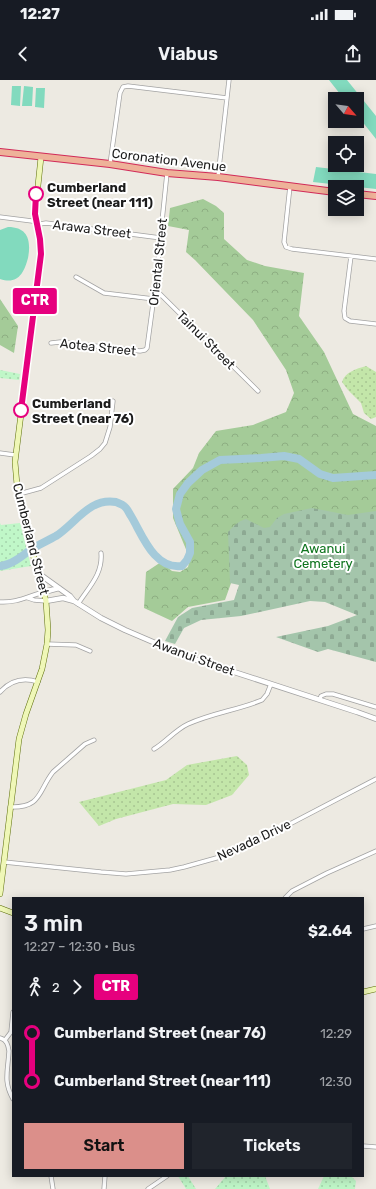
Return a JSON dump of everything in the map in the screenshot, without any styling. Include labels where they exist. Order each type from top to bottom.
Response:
[{"type":"highway","name":"Coronation Avenue","points":[[0,152],[328,191]]},
{"type":"highway","points":[[364,195],[376,196]]},
{"type":"main road","name":"Cumberland Street","points":[[0,894],[19,739],[45,660],[47,644],[48,619],[46,601],[29,539],[16,475],[16,455],[41,254],[35,206],[41,157]]},
{"type":"main road","points":[[0,908],[12,913]]},
{"type":"main road","points":[[364,992],[376,990]]},
{"type":"street","points":[[218,177],[229,80]]},
{"type":"street","points":[[110,164],[120,93],[123,87],[128,86],[227,98]]},
{"type":"street","name":"Oriental Street","points":[[145,350],[148,345],[154,299],[167,173]]},
{"type":"street","points":[[290,186],[284,242],[286,247],[376,260]]},
{"type":"street","name":"Arawa Street","points":[[0,217],[32,220],[40,224],[46,223],[161,238]]},
{"type":"street","points":[[350,256],[344,311],[345,318],[350,322],[376,324]]},
{"type":"street","points":[[76,277],[104,293],[154,299]]},
{"type":"street","name":"Tainui Street","points":[[155,289],[258,391]]},
{"type":"street","name":"Aotea Street","points":[[51,343],[60,342],[140,351],[145,350]]},
{"type":"street","points":[[19,494],[41,488],[100,449],[105,443],[110,427],[114,401]]},
{"type":"street","points":[[0,453],[16,455]]},
{"type":"street","points":[[76,602],[99,571],[102,565],[101,553]]},
{"type":"street","name":"Awanui Street","points":[[38,573],[76,602]]},
{"type":"street","points":[[0,602],[28,598],[32,595],[59,588]]},
{"type":"street","points":[[28,598],[46,601]]},
{"type":"street","name":"Awanui Street","points":[[46,601],[63,598],[76,602],[113,624],[178,653],[320,699],[376,719]]},
{"type":"street","points":[[47,644],[76,646],[90,650]]},
{"type":"street","points":[[0,692],[8,684],[19,680],[38,682]]},
{"type":"street","points":[[154,749],[163,744],[177,731],[197,720],[262,700],[267,694],[271,684]]},
{"type":"street","name":"Awanui Street","points":[[320,699],[321,696],[326,694],[333,694],[376,707]]},
{"type":"street","points":[[10,807],[25,806],[35,800],[39,796],[53,772],[85,744],[94,740]]},
{"type":"street","name":"Nevada Drive","points":[[4,862],[126,874],[170,870],[184,867],[220,857],[244,848],[376,779]]},
{"type":"street","points":[[286,897],[292,891],[327,873],[376,851]]},
{"type":"street","points":[[364,929],[376,926]]},
{"type":"street","points":[[5,1040],[11,1032],[12,1026]]},
{"type":"street","points":[[0,1038],[5,1040],[9,1051],[7,1086],[12,1096]]},
{"type":"street","points":[[364,1146],[376,1147]]},
{"type":"street","points":[[51,1177],[53,1189]]},
{"type":"street","points":[[104,1189],[105,1177]]},
{"type":"street","points":[[148,1189],[166,1177]]},
{"type":"green space","points":[[329,80],[347,80],[357,92],[338,92]]},
{"type":"green space","points":[[12,86],[21,86],[20,106],[11,105]]},
{"type":"green space","points":[[24,86],[33,87],[32,106],[22,106]]},
{"type":"green space","points":[[36,88],[45,88],[44,108],[35,107]]},
{"type":"green space","points":[[364,101],[376,116],[376,139],[364,124]]},
{"type":"green space","points":[[316,167],[328,168],[328,172],[359,172],[376,174],[376,189],[364,188],[364,180],[328,180],[328,184],[313,182]]},
{"type":"green space","points":[[203,199],[216,206],[224,213],[224,239],[247,260],[265,266],[304,273],[299,316],[324,352],[353,414],[376,426],[376,517],[235,572],[225,600],[188,607],[172,621],[144,608],[146,572],[161,562],[172,571],[180,572],[188,567],[190,559],[173,518],[173,489],[193,468],[199,453],[216,431],[253,425],[286,412],[294,393],[286,370],[253,320],[186,252],[189,230],[168,226],[170,208]]},
{"type":"green space","points":[[8,227],[20,230],[27,236],[29,241],[28,258],[22,273],[16,279],[11,280],[0,279],[0,230]]},
{"type":"green space","points":[[0,299],[18,326],[14,353],[0,345]]},
{"type":"green space","points":[[366,366],[376,372],[376,417],[371,419],[364,413],[361,403],[342,382],[348,373]]},
{"type":"green space","points":[[0,370],[20,374],[19,380],[0,378]]},
{"type":"green space","name":"Awanui Cemetery","points":[[312,508],[348,515],[376,511],[376,662],[328,649],[318,652],[276,637],[328,626],[357,615],[325,602],[310,601],[241,616],[201,620],[184,628],[175,644],[165,641],[178,617],[192,608],[234,600],[239,585],[230,583],[228,532],[234,526],[246,519],[264,528],[270,527],[277,518],[284,514]]},
{"type":"green space","points":[[0,523],[1,525],[20,523],[31,566],[0,571]]},
{"type":"green space","points":[[237,756],[247,765],[249,775],[232,795],[206,805],[173,804],[116,819],[99,826],[79,802],[166,780],[187,765]]},
{"type":"green space","points":[[179,1177],[189,1177],[196,1189],[186,1189]]},
{"type":"green space","points":[[225,1177],[265,1177],[270,1189],[215,1189]]},
{"type":"green space","points":[[324,1177],[352,1177],[356,1181],[355,1189],[318,1189]]},
{"type":"waterway","points":[[0,566],[12,562],[33,548],[56,536],[91,507],[107,502],[116,502],[126,508],[156,557],[172,566],[182,566],[190,553],[190,542],[180,524],[176,509],[180,494],[188,483],[202,470],[220,460],[284,456],[299,459],[320,474],[333,478],[376,475]]},
{"type":"bus line","name":"CTR","points":[[21,410],[41,254],[40,239],[35,214],[36,194]]},
{"type":"place","name":"Cumberland Street (near 111)","points":[[36,194]]},
{"type":"place","name":"Cumberland Street (near 76)","points":[[21,410]]}]
